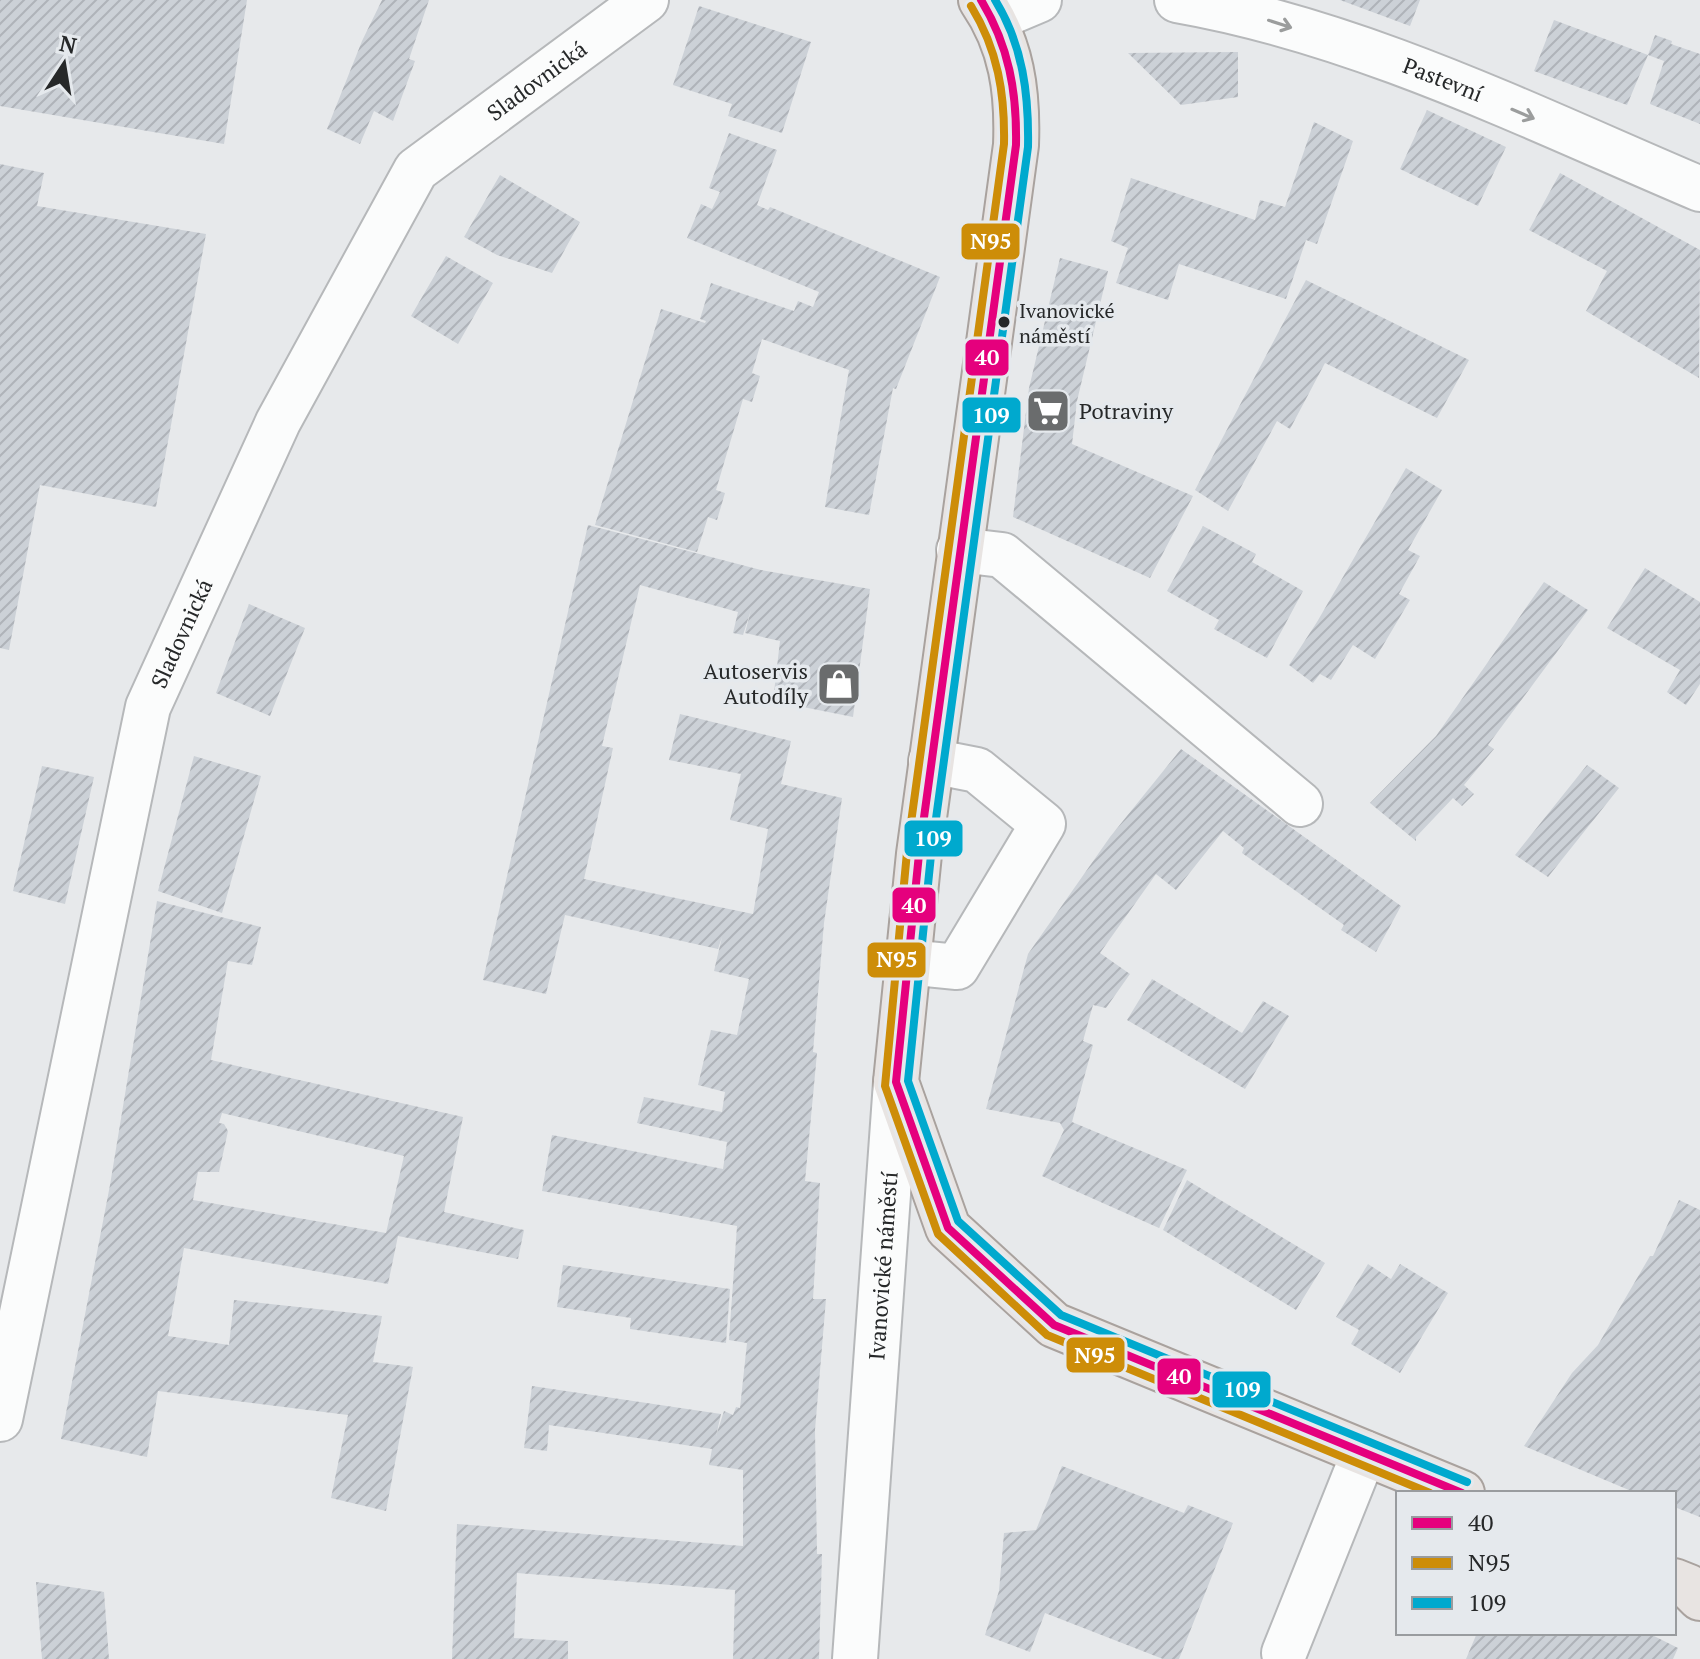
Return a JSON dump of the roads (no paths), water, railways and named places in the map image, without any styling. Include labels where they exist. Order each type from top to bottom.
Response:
[{"type":"main road","name":"Ivanovické náměstí","points":[[896,1082],[931,761],[1016,145],[1013,71],[987,10]]},
{"type":"main road","points":[[896,1082],[948,1228],[1054,1325],[1457,1491]]},
{"type":"main road","points":[[1676,1582],[1689,1587],[1700,1598]]},
{"type":"street","name":"Sladovnická","points":[[0,1419],[148,707],[271,436],[416,170],[646,0]]},
{"type":"street","points":[[987,10],[1039,0]]},
{"type":"street","name":"Pastevní","points":[[1177,0],[1238,11],[1398,62],[1700,189]]},
{"type":"street","points":[[959,550],[1002,555],[1300,804]]},
{"type":"street","points":[[907,962],[957,967],[1043,824],[977,770],[931,761]]},
{"type":"street","name":"Ivanovické náměstí","points":[[855,1659],[896,1082]]},
{"type":"street","points":[[1284,1653],[1364,1453]]},
{"type":"place","name":"Ivanovické náměstí","points":[[1004,322]]},
{"type":"place","name":"Potraviny","points":[[1048,411]]},
{"type":"place","name":"Autoservis Autodíly","points":[[839,684]]}]
